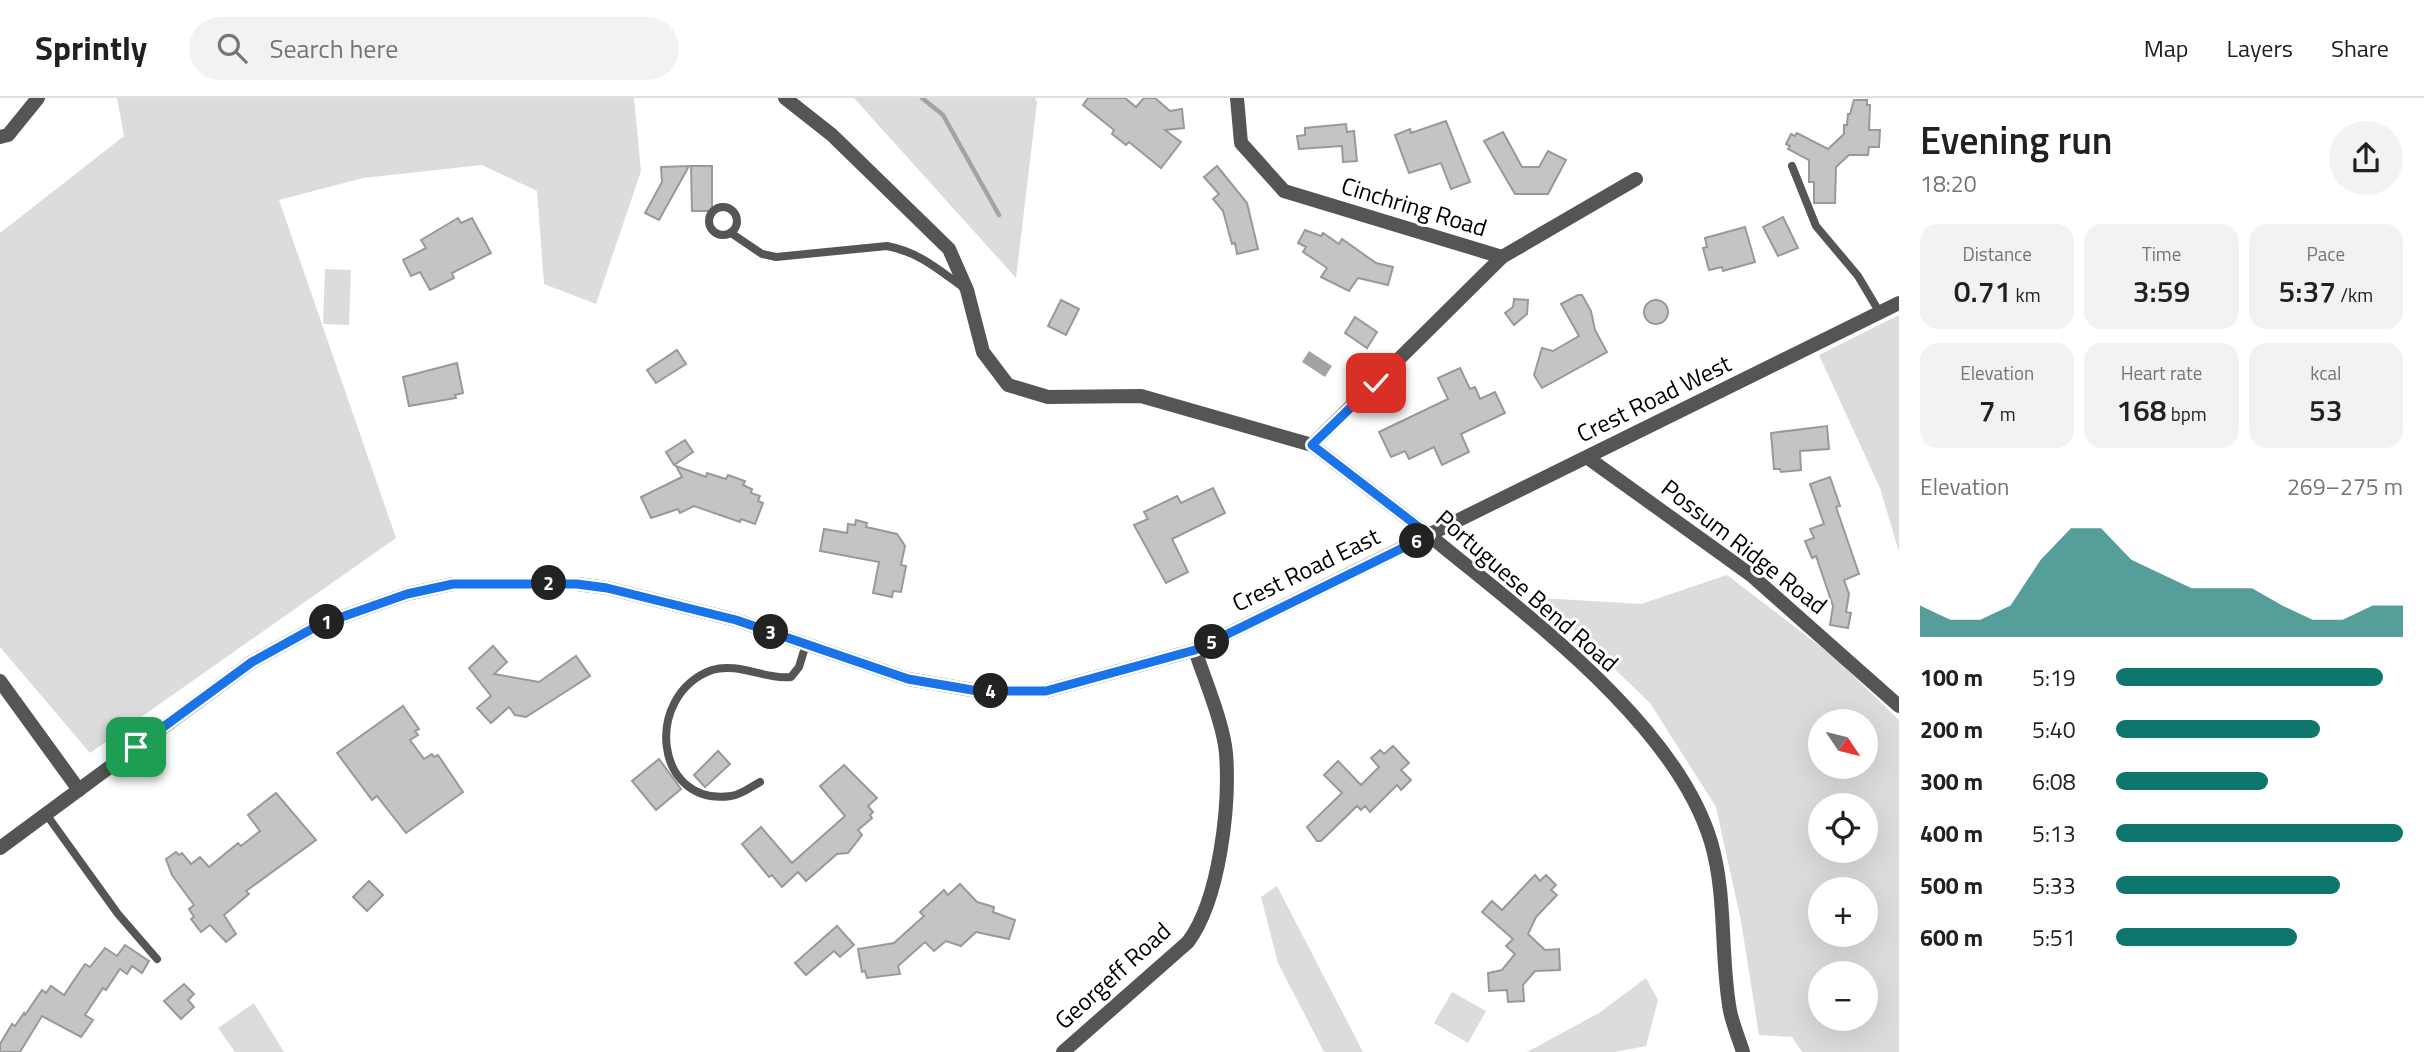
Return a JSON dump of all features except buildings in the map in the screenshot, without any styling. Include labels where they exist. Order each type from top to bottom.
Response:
[{"type":"street","points":[[0,137],[8,135],[38,98]]},
{"type":"street","name":"Portuguese Bend Road","points":[[785,98],[832,135],[949,249],[967,290],[983,352],[1008,385],[1048,397],[1141,396],[1312,445],[1429,535],[1543,630],[1634,715],[1693,801],[1711,842],[1730,1012],[1743,1052]]},
{"type":"street","name":"Cinchring Road","points":[[1237,98],[1241,143],[1284,191],[1502,257],[1312,445]]},
{"type":"street","points":[[1502,257],[1636,179]]},
{"type":"street","name":"Crest Road West","points":[[1429,535],[1899,303]]},
{"type":"street","name":"Possum Ridge Road","points":[[1588,458],[1751,575],[1899,706]]},
{"type":"street","name":"Crest Road East","points":[[0,848],[252,662],[319,625],[407,594],[453,584],[577,584],[607,588],[736,620],[908,679],[978,691],[1046,691],[1195,650],[1429,535]]},
{"type":"street","name":"Georgeff Road","points":[[1063,1052],[1188,942],[1196,931],[1209,894],[1224,821],[1226,751],[1195,650]]},
{"type":"street","points":[[0,681],[79,790]]},
{"type":"lane","points":[[1792,166],[1816,226],[1858,276],[1880,313]]},
{"type":"lane","points":[[731,233],[762,254],[776,257],[887,246],[902,249],[918,254],[967,290]]},
{"type":"lane","points":[[760,782],[730,797],[701,794],[693,789],[675,770],[664,733],[666,723],[679,698],[707,673],[724,668],[791,677],[799,667],[806,644]]},
{"type":"lane","points":[[46,814],[118,914],[157,959]]},
{"type":"shaded area","points":[[117,98],[634,98],[641,171],[596,304],[544,284],[537,191],[482,165],[363,178],[279,200],[396,538],[90,753],[0,647],[0,233],[124,136]]},
{"type":"shaded area","points":[[854,98],[1035,98],[1037,102],[1016,278]]},
{"type":"shaded area","points":[[325,269],[351,270],[349,325],[323,324]]},
{"type":"shaded area","points":[[1899,315],[1899,552],[1880,488],[1819,355]]},
{"type":"shaded area","points":[[1309,351],[1332,366],[1325,377],[1302,362]]},
{"type":"shaded area","points":[[1727,575],[1834,657],[1899,720],[1899,1052],[1802,1052],[1792,1037],[1759,1035],[1741,921],[1716,807],[1650,703],[1541,598],[1641,604]]},
{"type":"shaded area","points":[[1277,886],[1363,1052],[1324,1052],[1278,963],[1261,897]]},
{"type":"shaded area","points":[[1646,978],[1658,1000],[1646,1046],[1615,1052],[1527,1052],[1599,1013]]},
{"type":"shaded area","points":[[1452,992],[1486,1011],[1468,1043],[1434,1023]]},
{"type":"shaded area","points":[[254,1003],[284,1052],[235,1052],[218,1028]]},
{"type":"waterway","points":[[922,98],[943,115],[999,215]]},
{"type":"route","points":[[136,747],[252,662],[319,625],[407,594],[469,582],[577,584],[607,588],[736,620],[908,679],[943,687],[978,691],[1046,691],[1104,677],[1195,650],[1429,535],[1312,445],[1376,383]]}]
